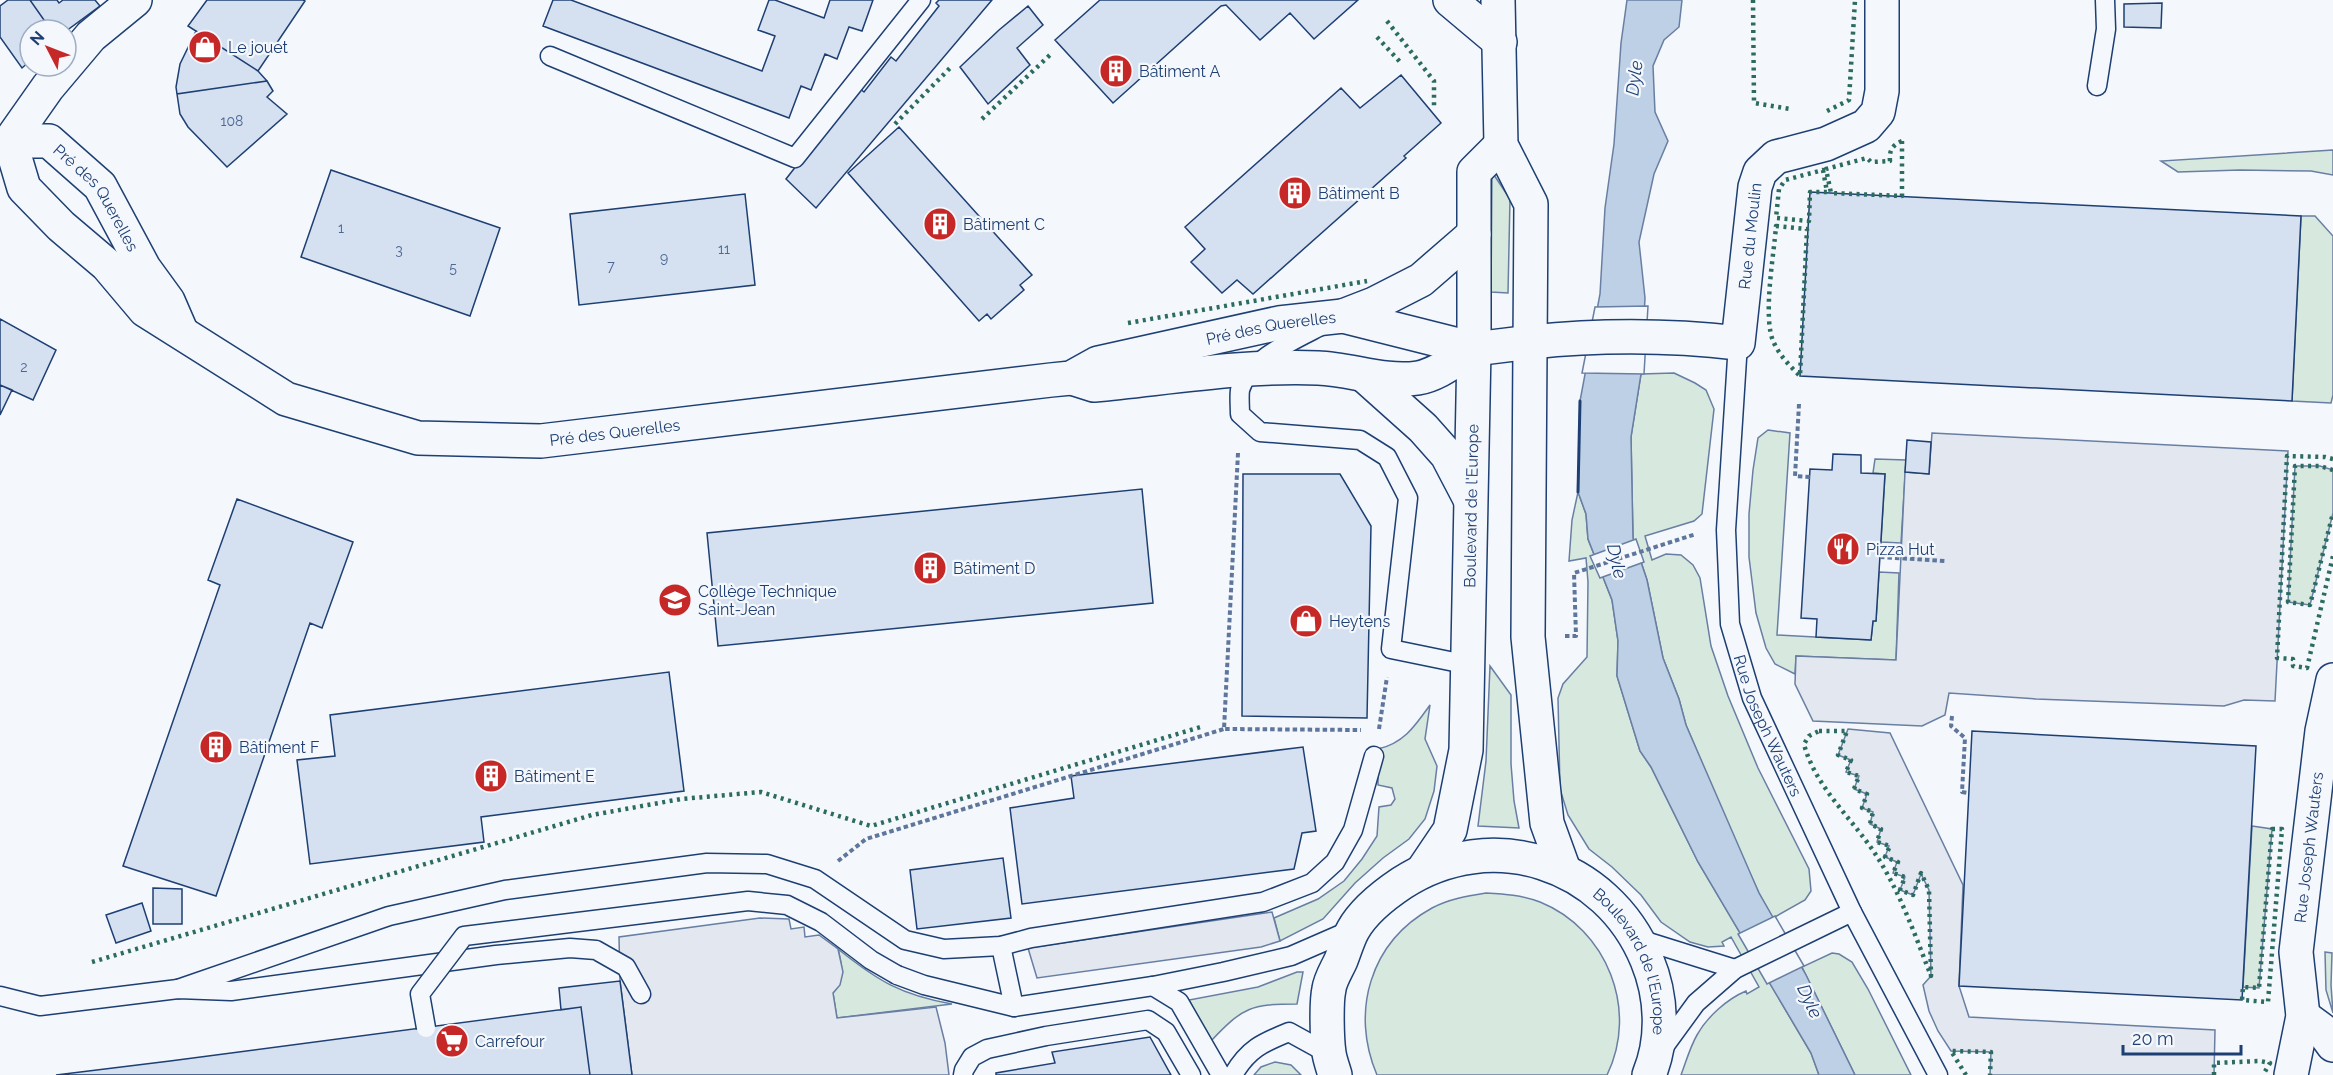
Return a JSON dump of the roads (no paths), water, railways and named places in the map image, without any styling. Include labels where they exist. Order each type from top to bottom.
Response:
[{"type":"main road","points":[[3,138],[91,36],[135,0]]},
{"type":"main road","points":[[1450,0],[1500,42]]},
{"type":"main road","points":[[1498,0],[1501,145],[1531,204],[1528,637],[1547,823],[1564,870]]},
{"type":"main road","name":"Rue du Moulin","points":[[1738,343],[1755,187],[1760,172],[1776,157],[1826,144],[1866,126],[1878,112],[1882,91],[1882,0]]},
{"type":"main road","name":"Pré des Querelles","points":[[181,331],[168,302],[144,268],[100,186],[49,141],[3,138],[24,188],[61,226],[107,265],[145,310],[286,399],[418,438],[541,441],[1071,378],[1098,363],[1279,322],[1343,316],[1474,349],[1531,342]]},
{"type":"main road","name":"Boulevard de l'Europe","points":[[1423,870],[1450,830],[1466,750],[1474,349],[1474,172],[1501,145]]},
{"type":"main road","points":[[1343,316],[1374,304],[1421,280],[1474,234]]},
{"type":"main road","points":[[1531,342],[1576,338],[1687,337],[1738,343]]},
{"type":"main road","name":"Pré des Querelles","points":[[1071,378],[1094,385],[1250,370],[1320,368],[1366,377],[1416,378],[1427,376],[1474,349]]},
{"type":"main road","points":[[1366,377],[1423,428],[1447,455],[1471,500]]},
{"type":"main road","name":"Rue Joseph Wauters","points":[[2291,1075],[2303,1016],[2296,952],[2322,731],[2333,680]]},
{"type":"main road","name":"Boulevard de l'Europe","points":[[1332,1064],[1329,989],[1353,929],[1384,895],[1423,870],[1470,856],[1518,856],[1564,870],[1594,888],[1619,911],[1639,939],[1654,976],[1660,1016],[1653,1066]]},
{"type":"main road","points":[[2303,1016],[2322,1030],[2333,1045]]},
{"type":"lane","points":[[550,57],[795,158],[921,0]]},
{"type":"lane","points":[[2097,86],[2106,29],[2105,0]]},
{"type":"lane","points":[[1343,316],[1284,344],[1250,370],[1240,390],[1240,414],[1260,432],[1360,440],[1387,457],[1408,498],[1391,649],[1469,665]]},
{"type":"lane","name":"Rue Joseph Wauters","points":[[1738,343],[1726,530],[1730,624],[1752,698],[1852,912],[1938,1075]]},
{"type":"lane","points":[[178,989],[389,916],[505,890],[707,863],[767,864],[815,879],[905,940],[944,949],[1001,946],[1031,938],[1263,902],[1312,883],[1335,862],[1353,830],[1374,756]]},
{"type":"lane","points":[[426,1028],[420,994],[464,936],[748,901],[787,905],[821,922],[871,960],[897,975],[924,985],[1014,1007],[1154,986],[1291,956],[1353,929]]},
{"type":"lane","points":[[1653,1066],[1696,1003],[1735,969],[1852,912]]},
{"type":"lane","points":[[1639,939],[1735,969]]},
{"type":"lane","points":[[1001,946],[1014,1007]]},
{"type":"lane","points":[[0,996],[40,1006],[178,989],[231,991],[496,955],[570,948],[596,950],[626,967],[641,994]]},
{"type":"lane","points":[[1154,986],[1179,1002],[1221,1075]]},
{"type":"lane","points":[[963,1075],[972,1057],[987,1049],[1046,1036],[1148,1020],[1166,1032],[1191,1075]]},
{"type":"lane","points":[[1233,1075],[1242,1060],[1260,1044],[1289,1032],[1332,1064]]},
{"type":"water","name":"Dyle","points":[[1627,0],[1682,0],[1679,27],[1664,40],[1653,66],[1655,112],[1668,141],[1654,174],[1639,242],[1645,298],[1641,374],[1631,437],[1633,538],[1647,580],[1663,658],[1679,699],[1686,725],[1759,893],[1806,975],[1855,1075],[1819,1075],[1811,1053],[1698,862],[1651,767],[1640,751],[1617,676],[1618,641],[1612,600],[1588,539],[1586,514],[1578,492],[1580,401],[1600,294],[1605,208],[1614,144],[1621,43]]},
{"type":"place","name":"Le jouet","points":[[205,47]]},
{"type":"place","name":"Bâtiment A","points":[[1116,71]]},
{"type":"place","name":"Bâtiment B","points":[[1295,193]]},
{"type":"place","name":"Bâtiment C","points":[[940,224]]},
{"type":"place","name":"Pizza Hut","points":[[1843,549]]},
{"type":"place","name":"Bâtiment D","points":[[930,568]]},
{"type":"place","name":"Collège Technique Saint-Jean","points":[[675,600]]},
{"type":"place","name":"Heytens","points":[[1306,621]]},
{"type":"place","name":"Bâtiment F","points":[[216,747]]},
{"type":"place","name":"Bâtiment E","points":[[491,776]]},
{"type":"place","name":"Carrefour","points":[[452,1041]]}]
